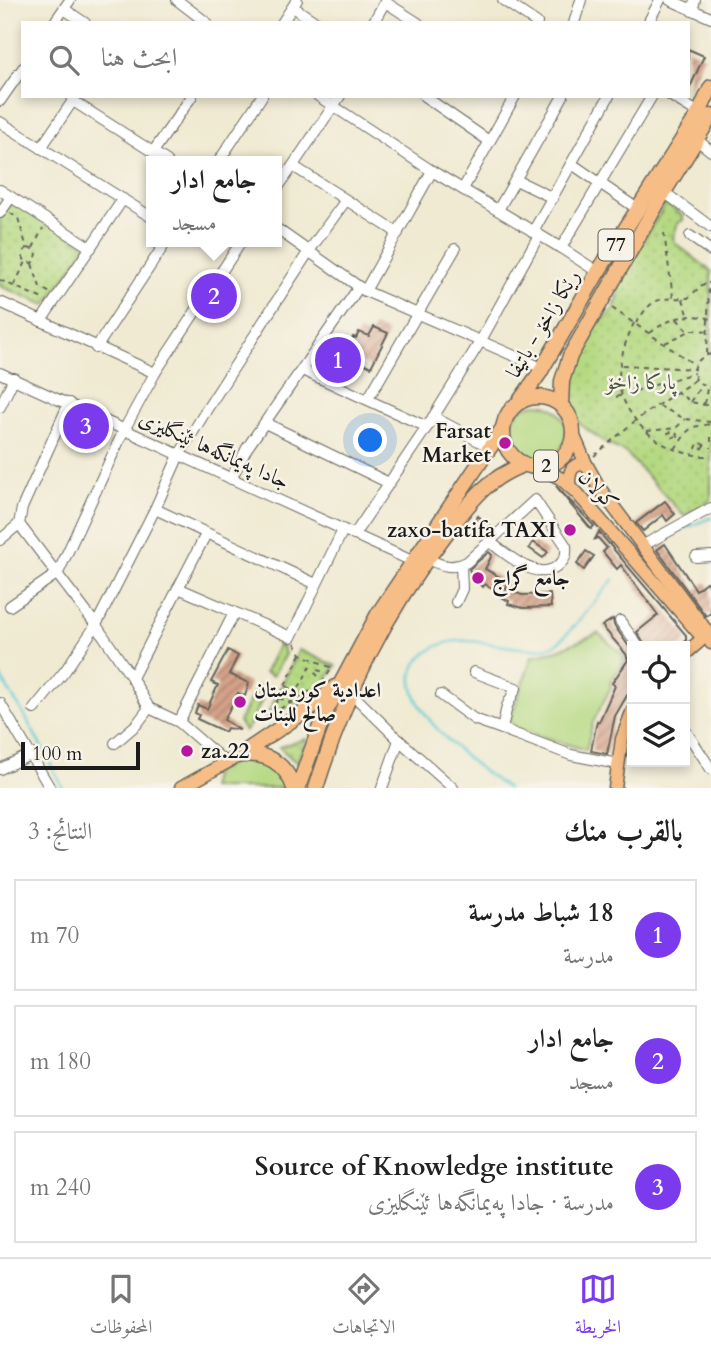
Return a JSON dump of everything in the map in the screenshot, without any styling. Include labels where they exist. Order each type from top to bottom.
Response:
[{"type":"highway","name":"رێکا زاخۆ - باتیفا","points":[[561,405],[563,377],[570,356],[697,140],[711,87]]},
{"type":"highway","name":"رێکا زاخۆ - باتیفا","points":[[519,402],[541,371],[598,272],[705,114]]},
{"type":"highway","points":[[541,371],[543,382],[552,385],[563,377]]},
{"type":"highway","points":[[419,560],[503,428],[511,409],[519,402],[541,397],[561,405]]},
{"type":"highway","name":"2","points":[[503,428],[505,446],[516,460],[523,465],[541,468],[551,466],[567,453],[573,435],[572,424],[561,405]]},
{"type":"highway","points":[[296,788],[319,727],[345,687],[378,614],[419,560],[482,489],[508,470],[523,465]]},
{"type":"highway","points":[[240,755],[345,687]]},
{"type":"highway","points":[[316,788],[345,687]]},
{"type":"highway","points":[[240,755],[251,754],[273,760],[289,775],[296,788]]},
{"type":"main road","points":[[573,435],[600,489],[708,637],[690,650]]},
{"type":"main road","points":[[569,485],[573,467],[586,464]]},
{"type":"main road","name":"كولان","points":[[541,468],[569,485],[643,570],[708,637]]},
{"type":"main road","points":[[615,788],[622,739],[627,726]]},
{"type":"main road","points":[[181,788],[195,784],[225,762],[240,755]]},
{"type":"street","points":[[177,0],[204,21]]},
{"type":"street","points":[[503,0],[515,3],[535,21]]},
{"type":"street","points":[[575,21],[581,0]]},
{"type":"street","points":[[649,21],[660,0]]},
{"type":"street","points":[[670,0],[693,5],[711,18]]},
{"type":"street","points":[[374,21],[386,1],[415,21]]},
{"type":"street","points":[[283,21],[295,3],[315,21]]},
{"type":"street","points":[[55,21],[67,4],[83,21]]},
{"type":"street","points":[[0,101],[21,71]]},
{"type":"street","points":[[153,152],[191,98]]},
{"type":"street","points":[[222,156],[261,98]]},
{"type":"street","points":[[321,98],[432,171],[598,272]]},
{"type":"street","points":[[282,182],[339,98]]},
{"type":"street","points":[[427,98],[489,141]]},
{"type":"street","points":[[463,189],[514,98]]},
{"type":"street","points":[[498,210],[562,98]]},
{"type":"street","points":[[354,535],[480,342],[553,198],[608,98]]},
{"type":"street","points":[[561,248],[651,98]]},
{"type":"street","points":[[675,98],[705,114]]},
{"type":"street","points":[[41,148],[75,99],[159,156]]},
{"type":"street","points":[[0,122],[146,214]]},
{"type":"street","points":[[697,140],[711,151]]},
{"type":"street","points":[[572,164],[639,210]]},
{"type":"street","points":[[293,166],[398,233]]},
{"type":"street","points":[[231,479],[247,448],[362,289],[398,233],[432,171]]},
{"type":"street","points":[[516,180],[553,198]]},
{"type":"street","points":[[0,190],[7,209],[48,220],[90,248]]},
{"type":"street","points":[[664,192],[711,227]]},
{"type":"street","points":[[41,321],[54,295],[123,199]]},
{"type":"street","points":[[34,709],[65,671],[96,625],[155,509],[179,455],[309,251],[346,200]]},
{"type":"street","points":[[282,232],[362,289],[541,371]]},
{"type":"street","points":[[690,236],[711,251]]},
{"type":"street","points":[[96,348],[163,247]]},
{"type":"street","points":[[10,606],[58,573],[124,430],[155,373],[236,247]]},
{"type":"street","points":[[368,399],[455,249]]},
{"type":"street","points":[[0,302],[155,373]]},
{"type":"street","points":[[302,370],[427,427]]},
{"type":"street","name":"جادا په‌يمانگه‌ها ئێنگليزى","points":[[0,373],[354,535],[419,560],[447,567],[461,565]]},
{"type":"street","points":[[0,407],[14,378]]},
{"type":"street","points":[[0,540],[19,524],[22,508],[69,403]]},
{"type":"street","points":[[433,417],[490,447]]},
{"type":"street","points":[[265,423],[389,482]]},
{"type":"street","points":[[456,603],[462,589],[461,565],[535,500],[566,546],[566,554],[563,562],[554,569],[538,570],[526,567],[490,542]]},
{"type":"street","points":[[642,546],[711,508]]},
{"type":"street","points":[[155,509],[316,584]]},
{"type":"street","points":[[19,524],[96,625],[149,708],[179,722],[225,762]]},
{"type":"street","points":[[177,588],[291,637],[343,530]]},
{"type":"street","points":[[132,678],[206,534]]},
{"type":"street","points":[[696,557],[711,556]]},
{"type":"street","points":[[179,722],[234,613]]},
{"type":"street","points":[[620,621],[634,641]]},
{"type":"street","points":[[474,672],[516,688],[502,729]]},
{"type":"street","points":[[345,687],[448,786]]},
{"type":"street","points":[[441,695],[474,719],[571,755],[618,764]]},
{"type":"street","points":[[0,703],[50,788]]},
{"type":"street","points":[[115,743],[137,724],[149,708]]},
{"type":"street","points":[[690,738],[711,769]]},
{"type":"street","points":[[382,788],[399,740]]},
{"type":"street","points":[[0,769],[32,754]]},
{"type":"path","points":[[7,209],[18,218],[27,248],[23,255],[26,261]]},
{"type":"path","points":[[33,249],[48,220]]},
{"type":"path","points":[[664,233],[673,297]]},
{"type":"path","points":[[27,248],[36,252],[32,262]]},
{"type":"path","points":[[26,261],[32,262]]},
{"type":"path","points":[[13,286],[26,261]]},
{"type":"path","points":[[32,262],[40,287],[54,295]]},
{"type":"path","points":[[0,280],[45,300],[54,295]]},
{"type":"path","points":[[710,281],[692,296],[655,300],[648,305],[625,342],[621,365],[622,395],[636,420],[646,431],[674,450],[710,455]]},
{"type":"path","points":[[704,405],[709,388],[695,380],[694,371],[700,359],[709,354],[707,330],[710,281]]},
{"type":"path","points":[[682,298],[689,315]]},
{"type":"path","points":[[602,301],[695,365]]},
{"type":"path","points":[[649,334],[676,318],[689,315],[709,319]]},
{"type":"path","points":[[676,318],[688,331]]},
{"type":"path","points":[[664,344],[688,331],[711,331]]},
{"type":"path","points":[[621,365],[694,371]]},
{"type":"path","points":[[617,397],[694,371]]},
{"type":"path","points":[[586,464],[636,420],[695,380]]},
{"type":"path","points":[[690,402],[701,385]]},
{"type":"path","points":[[677,392],[690,402],[711,406]]},
{"type":"path","points":[[658,405],[685,419],[711,423]]},
{"type":"path","points":[[646,431],[676,428],[685,419]]},
{"type":"path","points":[[674,450],[693,428],[711,423]]},
{"type":"path","points":[[676,436],[682,439]]},
{"type":"path","points":[[711,437],[711,448]]},
{"type":"path","points":[[704,445],[710,444]]},
{"type":"path","points":[[291,637],[301,654],[332,668],[320,686],[270,715],[301,654]]},
{"type":"path","points":[[290,703],[314,660]]},
{"type":"path","points":[[320,670],[324,664]]},
{"type":"path","points":[[285,686],[304,695]]},
{"type":"path","points":[[279,698],[290,703]]},
{"type":"green space","points":[[12,200],[87,246],[46,305],[0,286],[0,218]]},
{"type":"green space","name":"پارکا زاخۆ","points":[[666,203],[683,216],[673,237],[675,243],[711,271],[711,500],[684,516],[625,452],[607,444],[581,425],[571,413],[566,392],[570,369],[594,323],[610,314],[618,297],[617,285]]},
{"type":"green space","points":[[538,404],[549,406],[558,412],[564,421],[564,443],[558,452],[549,458],[538,460],[527,458],[518,452],[512,443],[510,432],[512,421],[518,412],[527,406]]},
{"type":"green space","points":[[598,633],[622,654],[625,661],[610,681],[611,687],[593,722],[586,750],[516,729],[510,721],[532,656],[558,650]]},
{"type":"green space","points":[[280,642],[285,654],[273,676],[265,672]]},
{"type":"green space","points":[[299,650],[336,666],[321,689],[265,719]]},
{"type":"green space","points":[[257,686],[267,690],[245,731],[239,722]]},
{"type":"green space","points":[[306,739],[297,763],[279,747]]},
{"type":"green space","points":[[245,756],[266,759],[286,782],[286,788],[210,788],[214,772]]},
{"type":"building","points":[[690,50],[704,56],[690,88]]},
{"type":"building","points":[[374,327],[388,333],[371,367],[348,356],[351,350],[348,348],[353,337],[356,338],[359,332],[369,336]]},
{"type":"building","points":[[556,486],[594,526],[591,529],[571,505]]},
{"type":"building","points":[[665,501],[675,514],[667,521],[663,515],[643,531],[636,523]]},
{"type":"building","points":[[478,516],[490,526],[485,533],[474,523]]},
{"type":"building","points":[[599,532],[686,635],[686,641],[642,641],[637,632],[658,615],[621,565],[617,569],[603,552],[607,548],[598,538],[595,539]]},
{"type":"building","points":[[533,542],[548,552],[543,558],[529,548]]},
{"type":"building","points":[[665,544],[696,590],[706,582],[711,589],[711,613],[706,616],[657,550]]},
{"type":"building","points":[[586,551],[594,556],[584,570],[577,564]]},
{"type":"building","points":[[489,552],[492,555],[485,569],[505,580],[508,584],[505,589],[522,595],[550,594],[551,607],[523,608],[508,604],[509,601],[496,594],[498,591],[485,584],[483,587],[470,578],[472,575],[469,569]]},
{"type":"building","points":[[613,619],[627,644],[627,657],[626,654],[602,626]]},
{"type":"building","points":[[228,650],[238,656],[229,674],[249,683],[245,696],[238,693],[224,720],[240,730],[227,728],[225,732],[197,719],[199,715],[195,713],[198,705],[207,709],[218,685],[211,682]]},
{"type":"building","points":[[627,661],[627,696],[615,716],[607,754],[591,751],[597,721],[599,722],[615,686],[612,683]]},
{"type":"waterway","points":[[678,531],[711,518]]},
{"type":"waterway","points":[[507,788],[458,750],[424,712],[414,693],[412,675],[420,659],[437,647],[457,641],[530,649],[553,646],[614,579]]},
{"type":"waterway","points":[[0,676],[63,788]]},
{"type":"place","name":"جامع ادار","points":[[214,296]]},
{"type":"place","name":"18 شباط مدرسة","points":[[338,360]]},
{"type":"place","name":"Source of Knowledge institute","points":[[86,426]]},
{"type":"place","name":"Farsat Market","points":[[505,443]]},
{"type":"place","name":"zaxo-batifa TAXI","points":[[570,530]]},
{"type":"place","name":"جامع گراج","points":[[478,578]]},
{"type":"place","name":"اعدادية كوردستان صالح للبنات","points":[[240,702]]},
{"type":"place","name":"za.22","points":[[187,751]]}]
